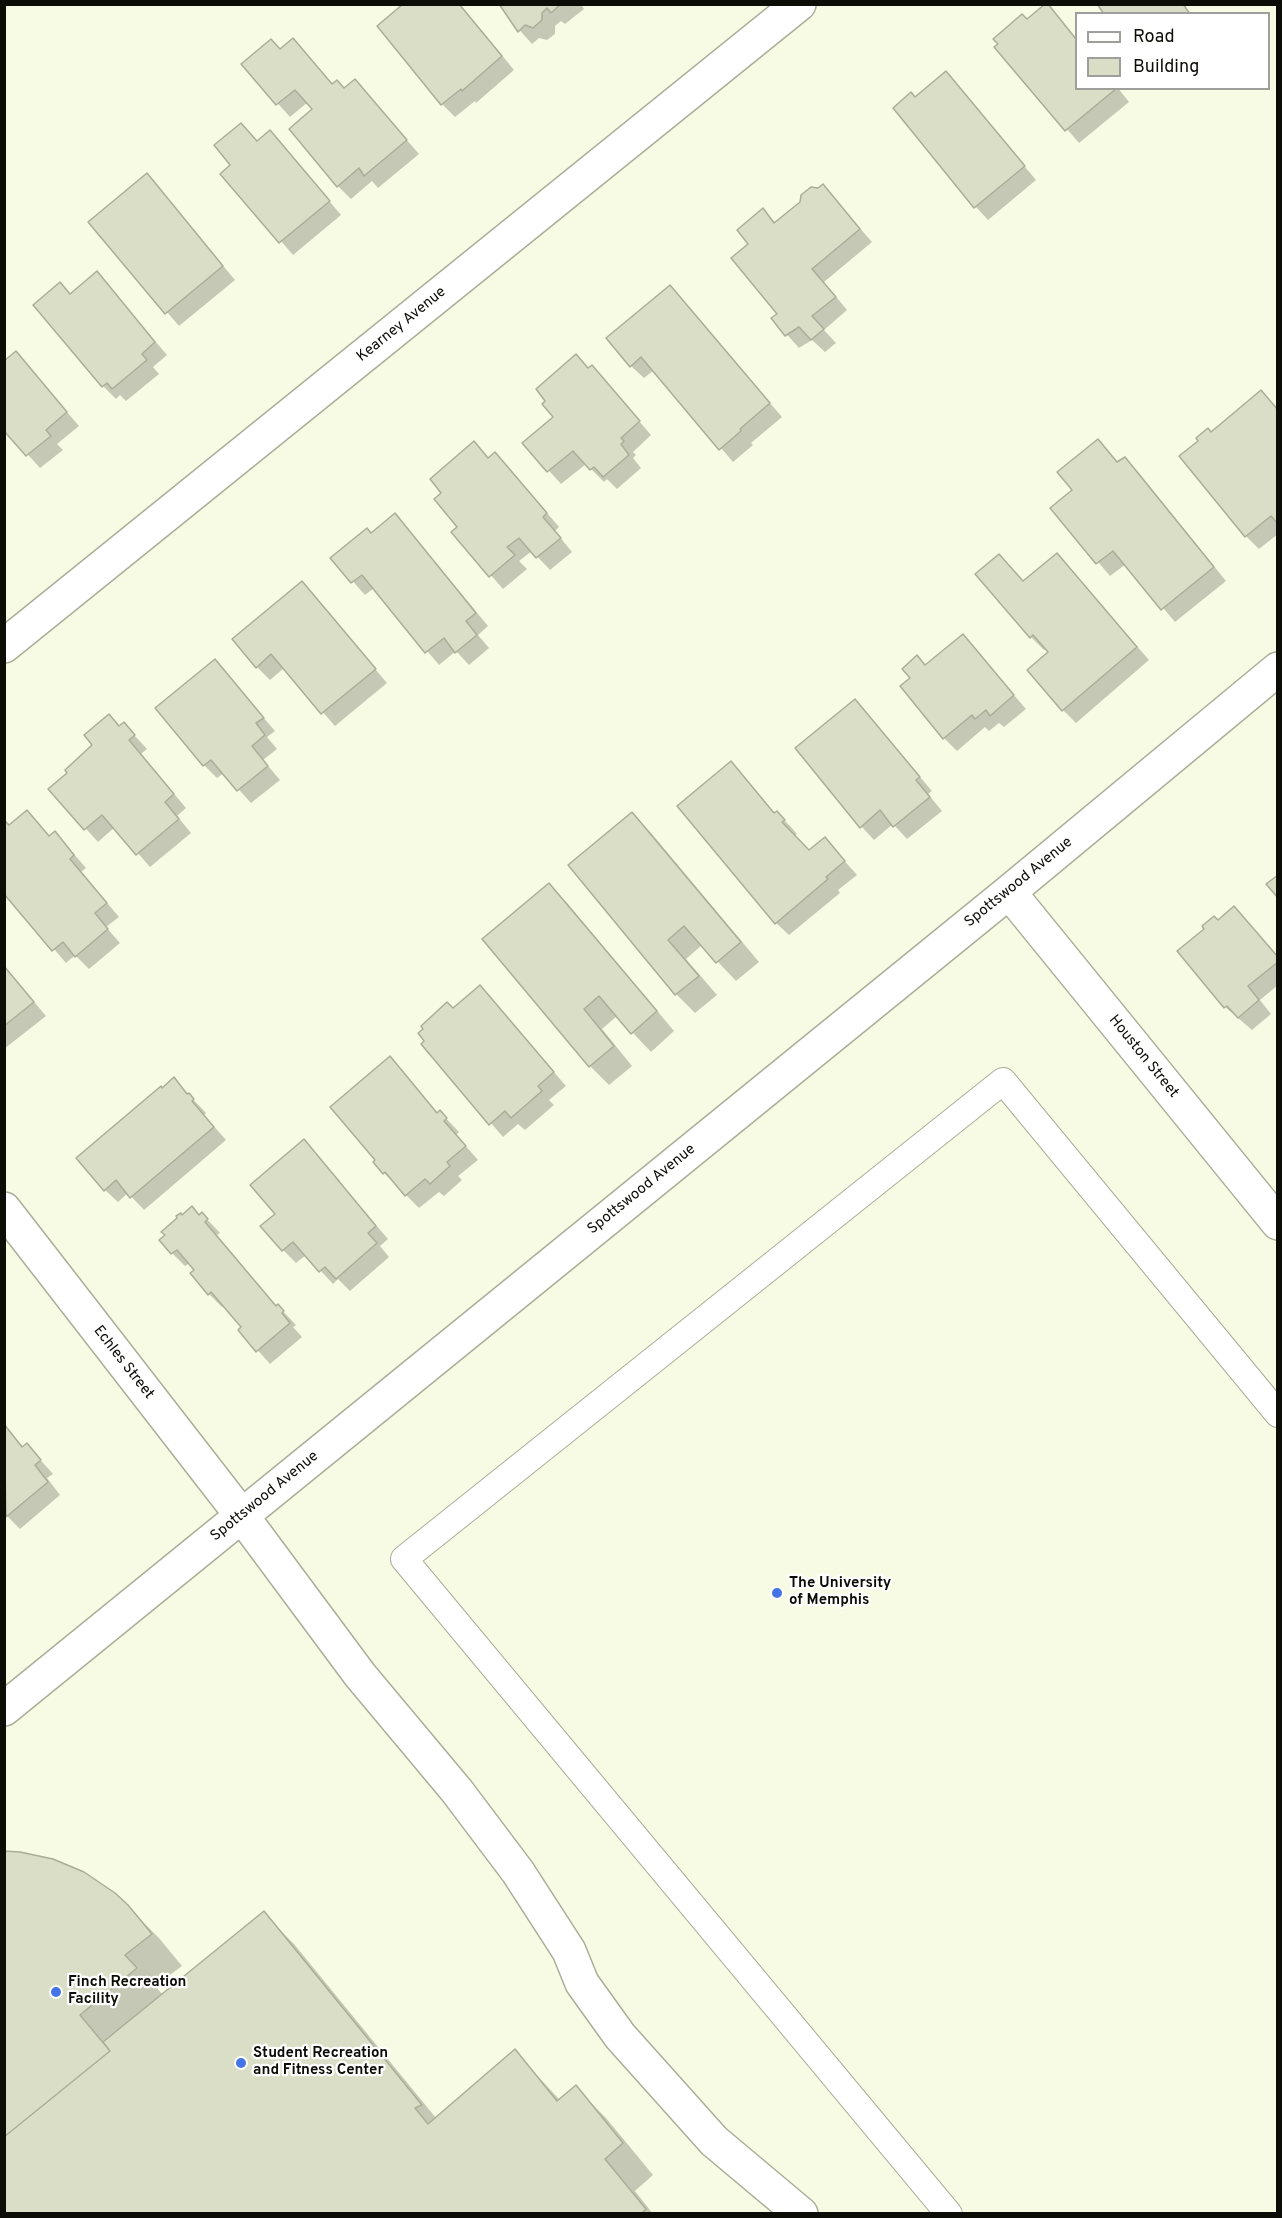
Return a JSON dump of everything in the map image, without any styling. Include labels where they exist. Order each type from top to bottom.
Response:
[{"type":"street","name":"Kearney Avenue","points":[[4,646],[799,4]]},
{"type":"street","name":"Spottswood Avenue","points":[[4,1709],[1009,892],[1278,669]]},
{"type":"street","name":"Houston Street","points":[[1009,892],[1278,1222]]},
{"type":"street","name":"Echles Street","points":[[4,1209],[242,1516],[360,1675],[456,1791],[518,1872],[569,1951],[582,1983],[620,2036],[714,2141],[801,2214]]},
{"type":"lane","points":[[949,2214],[404,1559],[1003,1081],[1278,1414]]},
{"type":"building","points":[[403,4],[459,4],[502,56],[462,91],[461,89],[441,105],[377,26]]},
{"type":"building","points":[[499,4],[561,4],[551,13],[547,8],[542,13],[542,20],[533,28],[525,25],[518,32]]},
{"type":"building","points":[[1048,4],[1075,38],[1075,90],[1115,90],[1065,131],[994,47],[998,44],[993,39],[1022,14],[1027,19]]},
{"type":"building","points":[[1097,4],[1183,4],[1189,12],[1103,12]]},
{"type":"building","points":[[293,38],[332,84],[337,80],[344,88],[355,79],[407,140],[364,176],[359,168],[337,187],[289,129],[312,109],[295,90],[276,105],[241,64],[271,39],[280,49]]},
{"type":"building","points":[[946,71],[1025,166],[974,208],[893,108],[911,92],[915,97]]},
{"type":"building","points":[[241,123],[257,141],[270,130],[330,201],[279,243],[220,174],[230,165],[214,145]]},
{"type":"building","points":[[147,173],[223,266],[165,314],[88,222]]},
{"type":"building","points":[[823,184],[860,229],[812,269],[836,297],[812,316],[824,329],[811,340],[799,327],[785,336],[771,318],[777,314],[731,258],[748,244],[737,230],[763,208],[774,223],[800,202],[801,195],[811,187],[818,188]]},
{"type":"building","points":[[97,271],[155,342],[142,354],[147,360],[112,389],[107,383],[102,387],[33,305],[60,282],[70,294]]},
{"type":"building","points":[[670,285],[770,403],[719,450],[641,357],[630,367],[606,338]]},
{"type":"building","points":[[16,351],[67,412],[46,430],[51,436],[26,456],[4,431],[4,361]]},
{"type":"building","points":[[576,354],[588,368],[592,365],[640,421],[621,438],[624,441],[621,444],[629,455],[603,477],[594,467],[590,470],[573,451],[547,472],[522,443],[553,417],[542,404],[545,401],[536,389]]},
{"type":"building","points":[[1261,390],[1278,410],[1278,524],[1271,516],[1245,537],[1179,456],[1198,441],[1196,438],[1208,428],[1211,432]]},
{"type":"building","points":[[1098,439],[1117,462],[1125,457],[1214,567],[1161,610],[1113,551],[1096,564],[1050,508],[1072,490],[1057,472]]},
{"type":"building","points":[[474,441],[488,458],[495,452],[547,513],[543,517],[561,538],[536,558],[519,538],[507,547],[515,555],[489,577],[451,532],[457,527],[434,499],[441,493],[430,479]]},
{"type":"building","points":[[395,513],[476,613],[466,621],[477,635],[455,653],[444,638],[425,653],[362,575],[351,583],[330,558],[367,528],[371,533]]},
{"type":"building","points":[[1057,553],[1137,647],[1062,711],[1027,670],[1048,652],[1033,635],[1030,638],[975,574],[999,554],[1023,581]]},
{"type":"building","points":[[302,581],[376,669],[321,714],[271,654],[256,668],[232,639]]},
{"type":"building","points":[[963,634],[1014,695],[990,716],[986,710],[975,719],[972,715],[943,739],[900,686],[910,678],[902,669],[917,655],[925,665]]},
{"type":"building","points":[[215,659],[264,718],[256,723],[265,735],[252,746],[268,766],[237,791],[211,760],[203,766],[155,708]]},
{"type":"building","points":[[855,699],[920,777],[916,780],[930,797],[893,827],[880,810],[860,828],[795,748]]},
{"type":"building","points":[[109,714],[119,726],[124,722],[135,735],[129,740],[174,794],[165,802],[179,819],[136,855],[102,815],[84,830],[48,789],[67,773],[65,770],[92,745],[84,735]]},
{"type":"building","points":[[731,761],[774,813],[777,811],[785,820],[782,822],[809,850],[825,837],[845,861],[826,877],[828,879],[775,924],[677,806]]},
{"type":"building","points":[[27,810],[49,836],[55,831],[74,855],[70,859],[107,903],[95,913],[108,929],[75,957],[63,942],[52,951],[4,894],[4,820],[9,825]]},
{"type":"building","points":[[632,812],[741,942],[716,963],[684,926],[668,940],[699,976],[675,995],[568,865]]},
{"type":"building","points":[[1278,875],[1278,898],[1266,884]]},
{"type":"building","points":[[549,883],[657,1011],[631,1034],[599,996],[584,1009],[614,1046],[589,1067],[482,939]]},
{"type":"building","points":[[1234,906],[1278,957],[1278,962],[1248,986],[1259,1000],[1238,1018],[1227,1006],[1224,1008],[1177,951],[1204,929],[1202,926],[1214,916],[1218,920]]},
{"type":"building","points":[[4,966],[34,1002],[4,1026]]},
{"type":"building","points":[[480,985],[554,1072],[538,1086],[542,1091],[511,1118],[505,1111],[489,1125],[421,1044],[424,1041],[418,1033],[423,1029],[421,1026],[447,1002],[453,1008]]},
{"type":"building","points":[[390,1056],[437,1113],[440,1110],[447,1118],[444,1121],[466,1146],[447,1162],[450,1166],[430,1184],[425,1179],[405,1196],[385,1172],[383,1174],[373,1162],[375,1160],[330,1107]]},
{"type":"building","points":[[174,1077],[187,1094],[189,1093],[194,1099],[192,1101],[214,1127],[130,1198],[116,1180],[104,1191],[76,1158]]},
{"type":"building","points":[[304,1139],[376,1226],[368,1233],[377,1243],[336,1279],[325,1267],[319,1272],[293,1242],[282,1251],[260,1226],[275,1214],[250,1185]]},
{"type":"building","points":[[192,1206],[199,1215],[202,1212],[208,1219],[205,1222],[276,1306],[278,1304],[284,1311],[282,1313],[290,1323],[256,1352],[238,1330],[241,1327],[211,1292],[208,1295],[190,1273],[194,1270],[177,1250],[171,1254],[159,1240],[165,1235],[161,1232],[177,1218],[176,1216],[181,1213],[182,1215]]},
{"type":"building","points":[[4,1424],[22,1447],[27,1443],[41,1460],[35,1465],[48,1482],[6,1517]]},
{"type":"building","name":"Finch Recreation Facility","points":[[4,1851],[53,1859],[84,1872],[115,1893],[152,1934],[125,1955],[137,1968],[80,2015],[110,2051],[4,2137]]},
{"type":"building","name":"Student Recreation and Fitness Center","points":[[264,1911],[422,2105],[415,2108],[428,2124],[515,2049],[557,2101],[576,2085],[623,2143],[605,2159],[646,2209],[641,2214],[4,2214],[4,2137],[110,2051],[103,2042]]},
{"type":"place","name":"The University of Memphis","points":[[777,1593]]},
{"type":"place","name":"Finch Recreation Facility","points":[[56,1992]]},
{"type":"place","name":"Student Recreation and Fitness Center","points":[[241,2063]]}]
